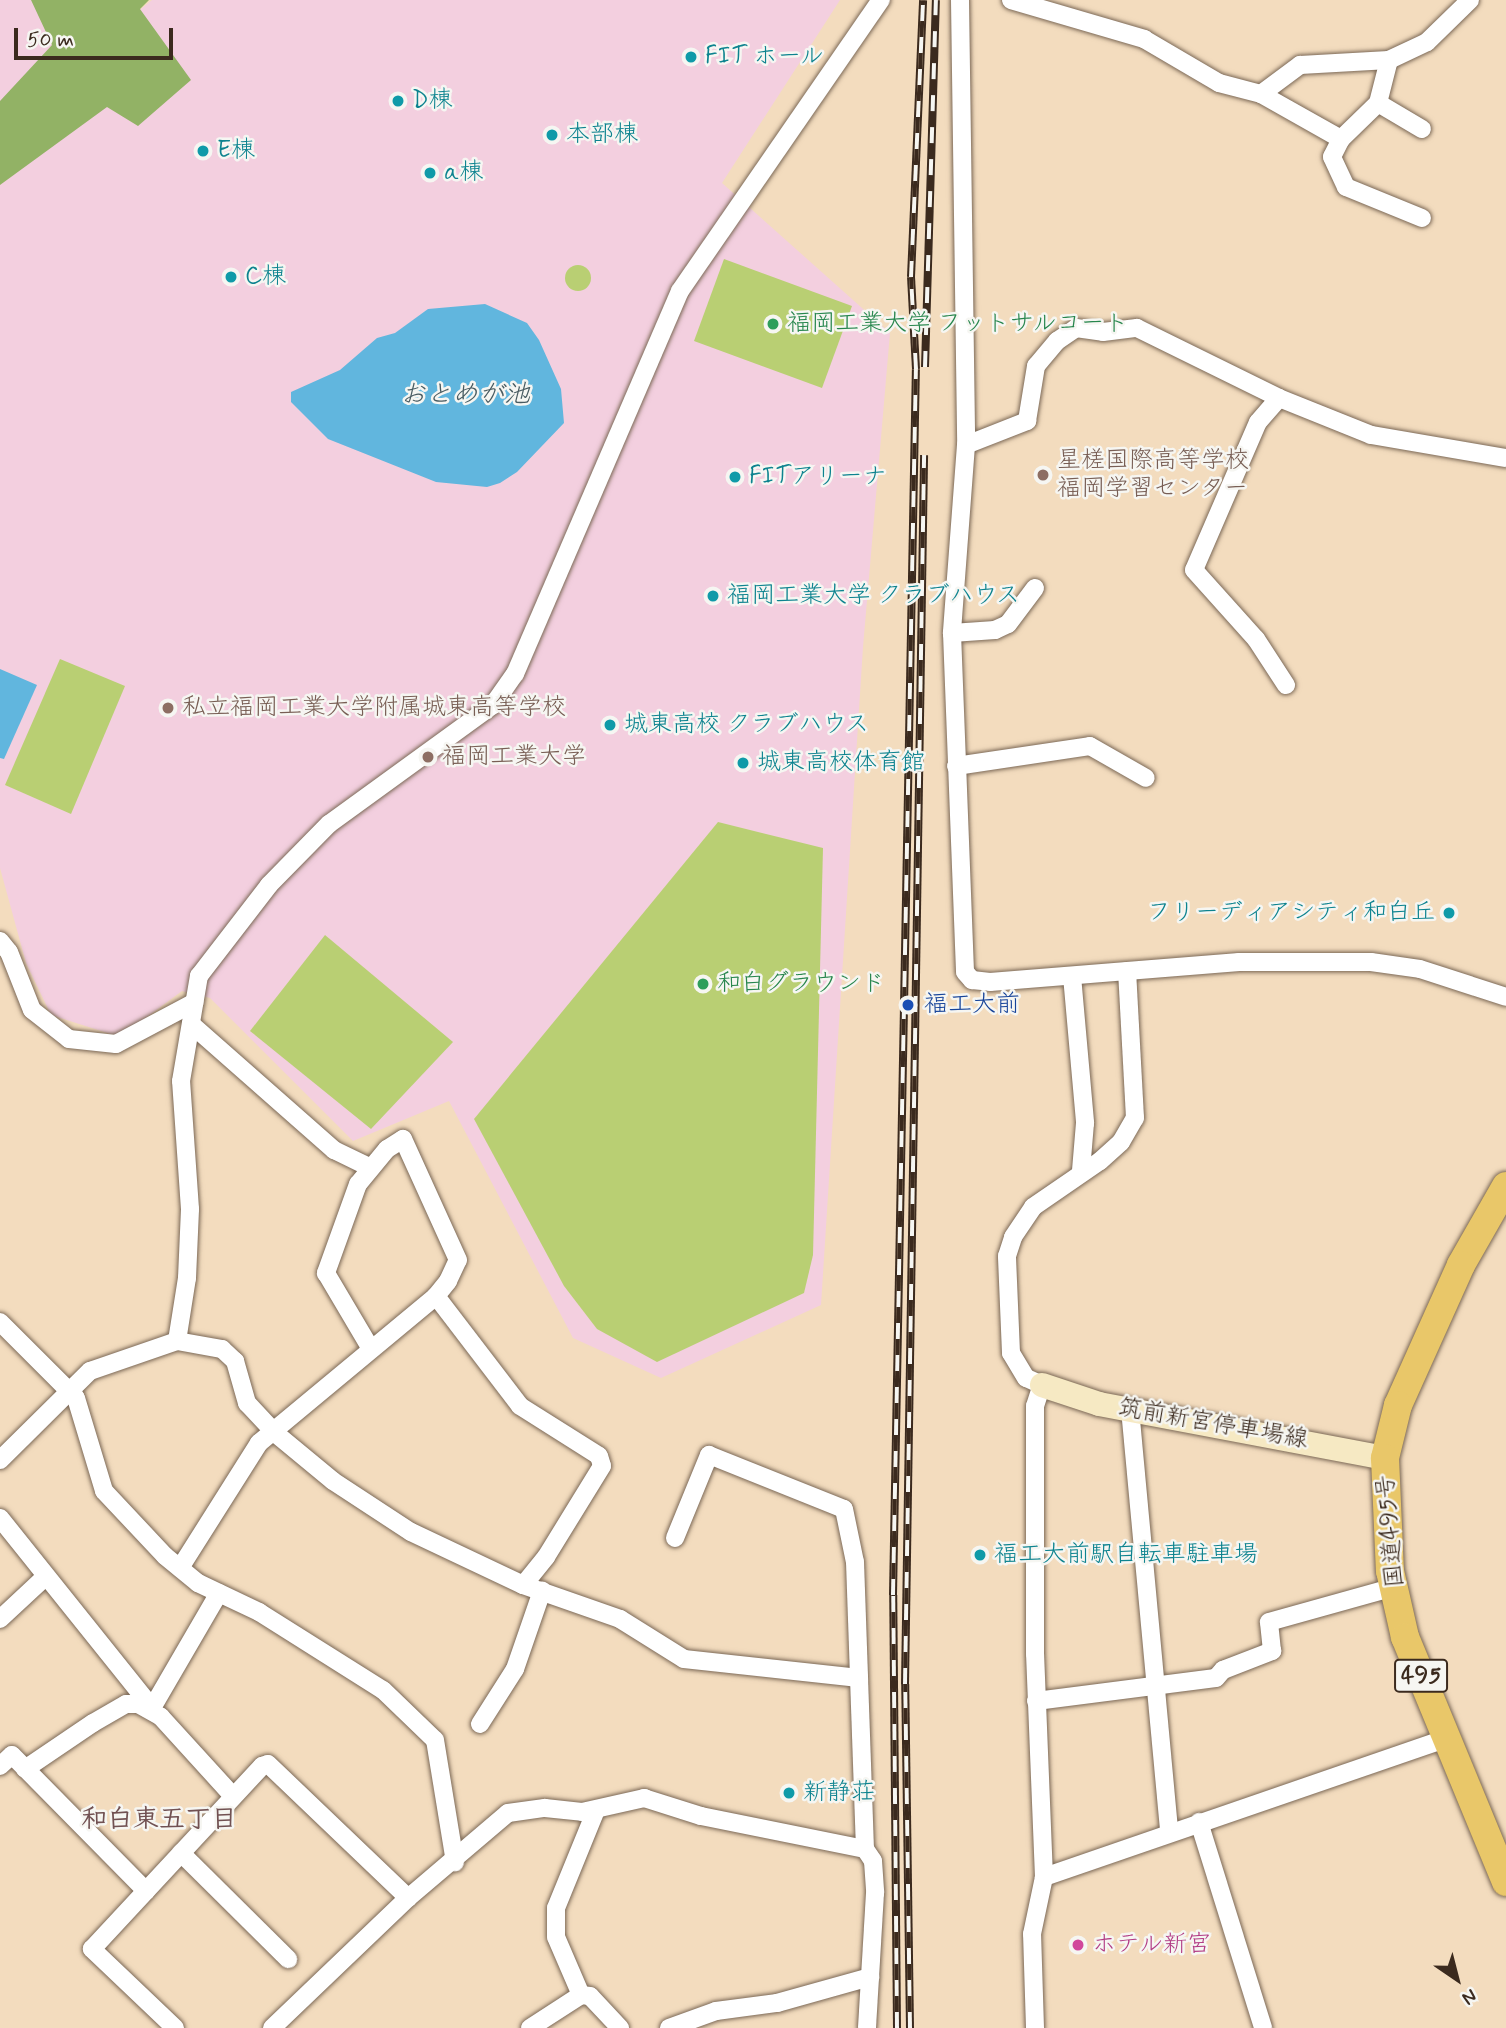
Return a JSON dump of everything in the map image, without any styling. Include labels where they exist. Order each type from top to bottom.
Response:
[{"type":"highway","name":"国道495号","points":[[1506,1186],[1461,1265],[1398,1405],[1385,1458],[1386,1518],[1394,1587],[1405,1637],[1506,1882]]},
{"type":"main road","name":"筑前新宮停車場線","points":[[1042,1385],[1130,1409],[1385,1458]]},
{"type":"street","points":[[177,1341],[187,1278],[190,1209],[180,1081],[199,976],[269,885],[329,824],[461,724],[493,705],[514,674],[680,291],[881,0]]},
{"type":"street","points":[[960,0],[966,445],[952,633],[965,972],[972,980],[990,982],[1239,962],[1371,962],[1420,969],[1506,998]]},
{"type":"street","points":[[1011,0],[1144,39],[1219,83],[1261,94],[1341,139]]},
{"type":"street","points":[[1261,94],[1300,65],[1389,60],[1427,42],[1470,0]]},
{"type":"street","points":[[1389,60],[1378,103],[1341,139],[1332,157],[1346,187],[1422,218]]},
{"type":"street","points":[[1378,103],[1422,129]]},
{"type":"street","points":[[966,445],[1027,421],[1036,366],[1057,341],[1076,328],[1149,330],[1279,398],[1371,435],[1506,458]]},
{"type":"street","points":[[1279,398],[1258,422],[1194,570],[1256,639],[1286,685]]},
{"type":"street","points":[[952,633],[995,630],[1009,624],[1035,588]]},
{"type":"street","points":[[956,766],[1090,746],[1146,778]]},
{"type":"street","points":[[0,941],[9,952],[32,1010],[69,1039],[116,1044],[195,1002]]},
{"type":"street","points":[[1035,2028],[1032,1934],[1044,1877],[1036,1701],[1035,1406],[1042,1385],[1026,1378],[1010,1353],[1007,1255],[1013,1237],[1033,1207],[1121,1142],[1135,1118],[1127,971]]},
{"type":"street","points":[[1072,975],[1085,1123],[1081,1171]]},
{"type":"street","points":[[191,1024],[334,1150],[371,1168]]},
{"type":"street","points":[[180,1568],[259,1443],[275,1433],[370,1349],[436,1296],[458,1260],[403,1139],[371,1168],[358,1184],[326,1273],[370,1349]]},
{"type":"street","points":[[436,1296],[520,1406],[599,1456],[602,1466],[523,1585]]},
{"type":"street","points":[[0,1322],[76,1398],[112,1503],[180,1568],[219,1593],[259,1612],[293,1638],[373,1683],[435,1741],[455,1862]]},
{"type":"street","points":[[0,1460],[67,1390],[90,1371],[177,1341],[230,1354],[247,1403],[275,1433],[333,1481],[411,1532],[523,1585],[620,1619],[684,1659],[859,1678]]},
{"type":"street","points":[[1130,1409],[1169,1833]]},
{"type":"street","points":[[675,1538],[709,1455],[844,1509],[855,1562],[865,1849],[873,1861],[875,1893],[867,2028]]},
{"type":"street","points":[[0,1518],[44,1578],[152,1708],[233,1796]]},
{"type":"street","points":[[0,1619],[44,1578]]},
{"type":"street","points":[[1036,1701],[1216,1678],[1223,1670],[1272,1651],[1269,1622],[1394,1587]]},
{"type":"street","points":[[480,1724],[515,1669],[542,1591]]},
{"type":"street","points":[[152,1708],[219,1593]]},
{"type":"street","points":[[25,1769],[126,1704],[152,1708]]},
{"type":"street","points":[[1044,1877],[1447,1738]]},
{"type":"street","points":[[0,1766],[12,1755],[146,1891]]},
{"type":"street","points":[[175,2028],[92,1949],[233,1796],[268,1764],[408,1898]]},
{"type":"street","points":[[272,2028],[408,1898],[455,1862],[508,1813],[519,1809],[596,1810],[644,1798],[701,1816],[865,1849]]},
{"type":"street","points":[[581,1995],[556,1937],[556,1908],[596,1810]]},
{"type":"street","points":[[1199,1822],[1263,2028]]},
{"type":"street","points":[[181,1853],[288,1959]]},
{"type":"street","points":[[669,2028],[716,2011],[777,2003],[870,1977]]},
{"type":"street","points":[[530,2028],[581,1995],[590,1996],[620,2028]]},
{"type":"shaded area","name":"福岡工業大学","points":[[0,0],[49,0],[86,54],[152,0],[840,0],[722,183],[890,333],[863,647],[821,1305],[661,1378],[573,1338],[449,1101],[353,1141],[210,998],[182,991],[120,1037],[51,1015],[26,963],[0,868]]},
{"type":"green space","points":[[31,0],[149,0],[140,9],[191,80],[138,126],[107,107],[0,185],[0,101],[52,45]]},
{"type":"green space","name":"福岡工業大学 フットサルコート","points":[[724,259],[852,306],[822,388],[694,341]]},
{"type":"green space","points":[[578,265],[587,269],[591,278],[587,287],[578,291],[569,287],[565,278],[569,269]]},
{"type":"green space","points":[[60,659],[125,686],[71,814],[5,785]]},
{"type":"green space","name":"和白グラウンド","points":[[718,822],[823,848],[813,1255],[804,1293],[657,1362],[597,1329],[564,1286],[474,1119]]},
{"type":"green space","points":[[325,935],[453,1042],[371,1129],[250,1031]]},
{"type":"water","name":"おとめが池","points":[[485,304],[527,323],[539,340],[561,389],[564,423],[517,472],[500,483],[487,487],[436,482],[328,439],[291,402],[291,392],[340,370],[377,338],[395,333],[428,309]]},
{"type":"water","points":[[0,669],[37,685],[4,759],[0,758]]},
{"type":"railway","points":[[897,2028],[893,1595],[916,369],[911,277],[923,0]]},
{"type":"railway","points":[[925,367],[936,0]]},
{"type":"railway","points":[[910,2028],[905,1684],[924,455]]},
{"type":"place","name":"FIT ホール","points":[[691,57]]},
{"type":"place","name":"D棟","points":[[398,101]]},
{"type":"place","name":"本部棟","points":[[552,135]]},
{"type":"place","name":"E棟","points":[[203,151]]},
{"type":"place","name":"α棟","points":[[430,173]]},
{"type":"place","name":"C棟","points":[[231,277]]},
{"type":"place","name":"福岡工業大学 フットサルコート","points":[[773,324]]},
{"type":"place","name":"星槎国際高等学校 福岡学習センター","points":[[1043,475]]},
{"type":"place","name":"FITアリーナ","points":[[735,477]]},
{"type":"place","name":"福岡工業大学 クラブハウス","points":[[713,596]]},
{"type":"place","name":"私立福岡工業大学附属城東高等学校","points":[[168,708]]},
{"type":"place","name":"城東高校 クラブハウス","points":[[610,725]]},
{"type":"place","name":"福岡工業大学","points":[[428,757]]},
{"type":"place","name":"城東高校体育館","points":[[743,763]]},
{"type":"place","name":"フリーディアシティ和白丘","points":[[1449,913]]},
{"type":"place","name":"和白グラウンド","points":[[703,984]]},
{"type":"place","name":"福工大前","points":[[908,1005]]},
{"type":"place","name":"福工大前駅自転車駐車場","points":[[980,1555]]},
{"type":"place","name":"新静荘","points":[[789,1793]]},
{"type":"place","name":"ホテル新宮","points":[[1078,1945]]},
{"type":"district","name":"和白東五丁目","points":[[159,1821]]}]
